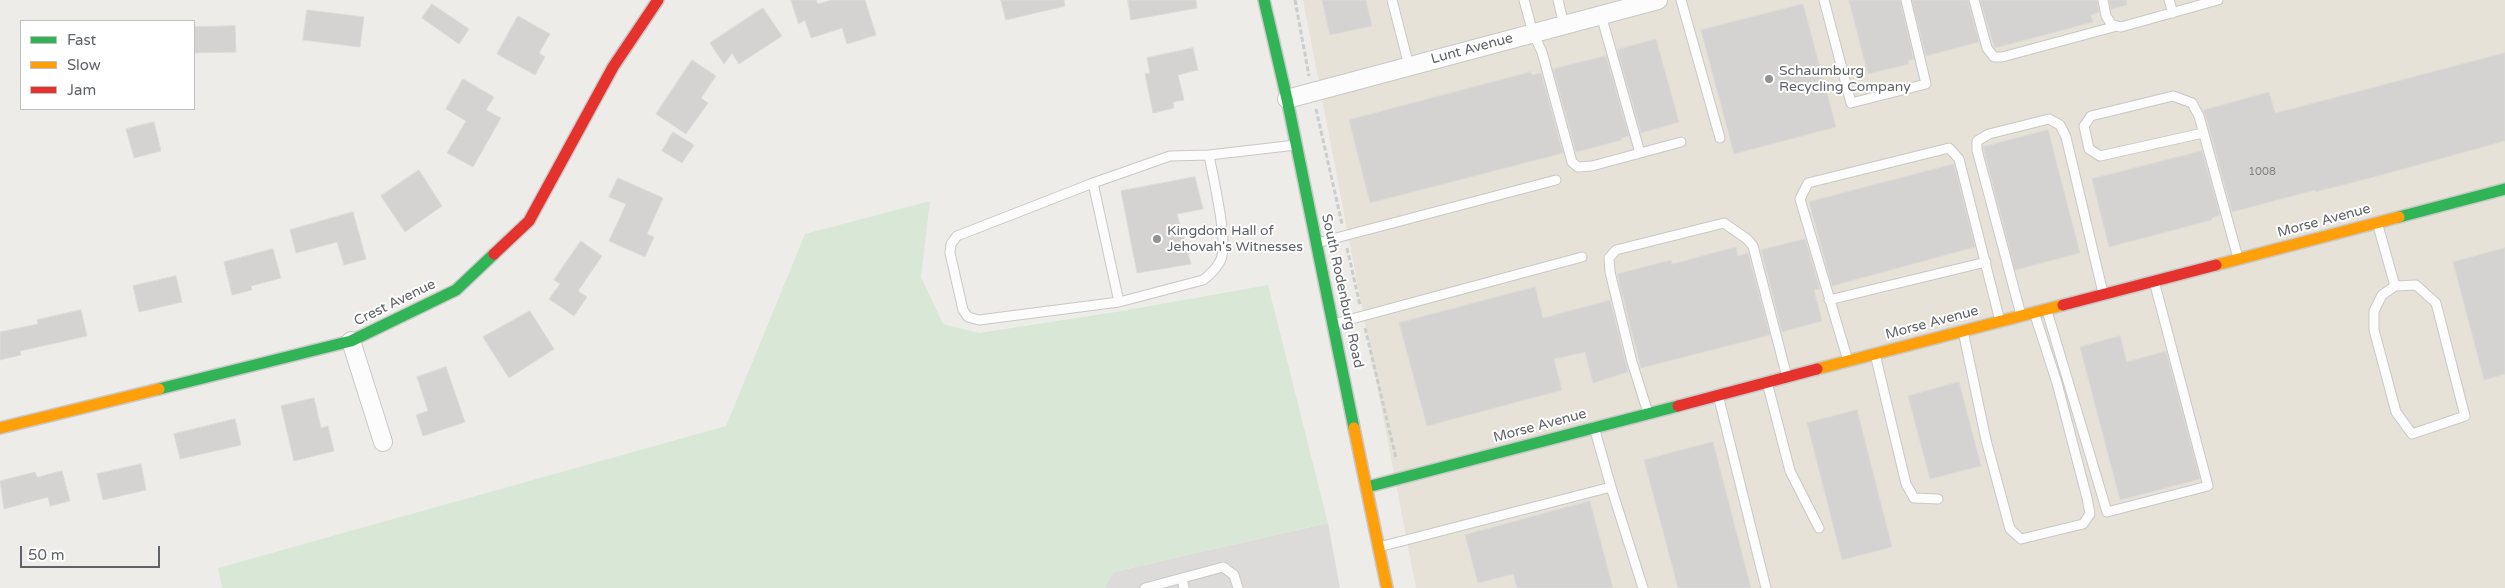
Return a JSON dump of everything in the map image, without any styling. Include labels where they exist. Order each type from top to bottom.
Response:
[{"type":"street","name":"Crest Avenue","points":[[0,428],[351,341],[456,290],[530,221],[613,67],[658,0]]},
{"type":"street","name":"South Rodenburg Road","points":[[1264,0],[1287,99],[1387,588]]},
{"type":"street","name":"Lunt Avenue","points":[[1287,99],[1658,0]]},
{"type":"street","name":"Morse Avenue","points":[[1367,487],[2505,189]]},
{"type":"street","points":[[351,341],[383,442]]},
{"type":"lane","points":[[1392,0],[1409,66]]},
{"type":"lane","points":[[1524,0],[1533,33],[1542,52],[1572,162],[1578,167],[1592,166],[1681,142]]},
{"type":"lane","points":[[1558,0],[1564,25]]},
{"type":"lane","points":[[1681,0],[1720,138]]},
{"type":"lane","points":[[1824,0],[1851,103],[1926,84],[1906,0]]},
{"type":"lane","points":[[1974,0],[1987,48],[1994,57],[2002,57],[2218,0]]},
{"type":"lane","points":[[2102,0],[2106,16],[2112,25],[2117,26]]},
{"type":"lane","points":[[2169,0],[2173,13]]},
{"type":"lane","points":[[1601,15],[1640,153]]},
{"type":"lane","points":[[2203,133],[2100,156],[2089,149],[2084,126],[2091,116],[2173,96],[2192,103],[2199,116],[2238,258]]},
{"type":"lane","points":[[2021,316],[1977,150],[1976,141],[1989,134],[2049,119],[2060,125],[2066,137],[2104,294]]},
{"type":"lane","points":[[1209,155],[1221,225],[1222,257],[1212,272],[1203,280],[1118,302],[979,320],[968,318],[963,310],[950,253],[951,244],[957,236],[1093,183],[1170,156],[1209,155],[1296,145]]},
{"type":"lane","points":[[1848,361],[1800,199],[1808,183],[1949,148],[1959,158],[2000,321]]},
{"type":"lane","points":[[1316,243],[1556,180]]},
{"type":"lane","points":[[1093,183],[1118,302]]},
{"type":"lane","points":[[2377,222],[2395,286]]},
{"type":"lane","points":[[1648,413],[1632,362],[1610,272],[1609,258],[1616,250],[1724,223],[1747,238],[1753,246],[1787,377]]},
{"type":"lane","points":[[1333,324],[1582,257]]},
{"type":"lane","points":[[1829,300],[1986,262]]},
{"type":"lane","points":[[2047,309],[2107,512],[2208,486],[2154,280]]},
{"type":"lane","points":[[2416,285],[2436,303],[2465,416],[2412,434],[2396,412],[2374,330],[2374,311],[2382,295],[2395,286],[2416,285]]},
{"type":"lane","points":[[1963,331],[1986,440],[2010,529],[2020,539],[2083,524],[2090,514],[2087,498],[2057,383],[2034,312]]},
{"type":"lane","points":[[1875,353],[1906,484],[1914,498],[1938,499]]},
{"type":"lane","points":[[1767,382],[1790,471],[1819,528]]},
{"type":"lane","points":[[1718,395],[1766,588]]},
{"type":"lane","points":[[1594,427],[1643,588]]},
{"type":"lane","points":[[1379,547],[1611,487]]},
{"type":"lane","points":[[1145,588],[1223,567],[1234,575],[1238,588]]},
{"type":"lane","points":[[1182,578],[1184,588]]},
{"type":"shaded area","points":[[1303,0],[2505,0],[2505,588],[1416,588]]},
{"type":"shaded area","points":[[1328,523],[1340,588],[1105,588],[1113,572]]},
{"type":"green space","points":[[930,201],[921,277],[943,324],[979,333],[1122,311],[1268,285],[1328,523],[1114,572],[1105,588],[222,588],[218,568],[726,426],[805,234]]},
{"type":"building","points":[[791,0],[816,0],[818,4],[832,0],[865,0],[876,35],[847,44],[842,28],[811,38],[805,20],[799,24]]},
{"type":"building","points":[[1001,0],[1064,0],[1065,6],[1006,20]]},
{"type":"building","points":[[1128,0],[1196,0],[1197,8],[1131,20]]},
{"type":"building","points":[[1322,0],[1366,0],[1372,26],[1330,35]]},
{"type":"building","points":[[1849,0],[1900,0],[1914,59],[1908,61],[1909,64],[1868,74]]},
{"type":"building","points":[[1912,0],[1968,0],[1979,42],[1926,56]]},
{"type":"building","points":[[1980,0],[2097,0],[2099,12],[2091,15],[2093,22],[1995,48]]},
{"type":"building","points":[[2109,0],[2126,0],[2127,5],[2111,9]]},
{"type":"building","points":[[432,4],[469,29],[459,44],[422,18]]},
{"type":"building","name":"Schaumburg Recycling Company","points":[[1803,4],[1836,127],[1734,154],[1701,30]]},
{"type":"building","points":[[763,8],[782,36],[739,64],[732,53],[724,64],[710,43]]},
{"type":"building","points":[[307,10],[364,17],[360,47],[303,40]]},
{"type":"building","points":[[518,16],[550,34],[539,53],[545,57],[535,75],[497,54]]},
{"type":"building","points":[[235,26],[236,52],[195,53],[195,27]]},
{"type":"building","points":[[1656,39],[1679,122],[1641,133],[1617,50]]},
{"type":"building","points":[[1193,48],[1198,70],[1178,75],[1184,100],[1173,102],[1174,108],[1153,113],[1145,74],[1150,73],[1147,58]]},
{"type":"building","points":[[2505,53],[2505,141],[2374,177],[2232,212],[2204,110],[2269,92],[2275,113]]},
{"type":"building","points":[[1606,56],[1629,136],[1621,138],[1622,140],[1576,152],[1553,69]]},
{"type":"building","points":[[692,60],[716,76],[701,98],[708,103],[686,134],[656,114]]},
{"type":"building","points":[[1531,72],[1532,75],[1541,73],[1563,153],[1370,203],[1349,120]]},
{"type":"building","points":[[463,79],[494,97],[486,110],[501,118],[473,167],[447,153],[466,121],[446,109]]},
{"type":"building","points":[[154,122],[161,151],[134,158],[126,129]]},
{"type":"building","points":[[2048,130],[2080,253],[2015,270],[1983,147]]},
{"type":"building","points":[[673,132],[694,145],[682,163],[662,151]]},
{"type":"building","points":[[2202,151],[2220,215],[2212,218],[2212,220],[2109,247],[2092,179]]},
{"type":"building","points":[[1954,164],[1975,247],[1832,286],[1809,202]]},
{"type":"building","points":[[419,170],[442,206],[405,232],[381,196]]},
{"type":"building","name":"Kingdom Hall of Jehovah's Witnesses","points":[[1195,177],[1203,209],[1177,214],[1191,264],[1137,273],[1121,191]]},
{"type":"building","points":[[618,178],[663,198],[647,234],[654,237],[645,257],[609,241],[626,204],[609,197]]},
{"type":"building","points":[[353,212],[366,259],[344,265],[337,242],[296,253],[290,230]]},
{"type":"building","points":[[1805,239],[1820,289],[1814,290],[1822,321],[1782,332],[1761,250]]},
{"type":"building","points":[[581,241],[602,256],[578,291],[587,297],[574,316],[549,299],[560,284],[554,280]]},
{"type":"building","points":[[1736,247],[1738,256],[1748,253],[1770,335],[1641,368],[1617,274],[1671,260],[1672,264]]},
{"type":"building","points":[[2505,248],[2505,374],[2484,380],[2453,262]]},
{"type":"building","points":[[273,249],[281,278],[251,286],[252,290],[232,295],[224,262]]},
{"type":"building","points":[[176,276],[182,302],[139,312],[133,286]]},
{"type":"building","points":[[1535,287],[1543,318],[1610,300],[1628,372],[1593,383],[1585,352],[1554,359],[1562,390],[1427,426],[1399,323]]},
{"type":"building","points":[[81,310],[87,336],[20,351],[21,355],[0,360],[0,332],[38,324],[37,320]]},
{"type":"building","points":[[530,311],[554,349],[509,378],[483,337]]},
{"type":"building","points":[[2120,336],[2127,362],[2166,351],[2200,479],[2120,500],[2080,347]]},
{"type":"building","points":[[446,367],[465,422],[423,436],[416,415],[428,411],[417,377]]},
{"type":"building","points":[[1959,382],[1981,466],[1930,479],[1908,396]]},
{"type":"building","points":[[314,398],[321,428],[328,426],[334,451],[294,461],[281,406]]},
{"type":"building","points":[[1857,410],[1892,547],[1842,560],[1807,423]]},
{"type":"building","points":[[235,419],[241,445],[180,459],[174,434]]},
{"type":"building","points":[[1713,442],[1751,588],[1678,588],[1644,460]]},
{"type":"building","points":[[141,464],[146,490],[103,500],[97,474]]},
{"type":"building","points":[[62,471],[70,501],[50,506],[48,497],[4,509],[0,481],[35,472],[37,477]]},
{"type":"building","points":[[1590,501],[1613,588],[1517,588],[1513,574],[1478,583],[1465,535]]},
{"type":"traffic: fast","points":[[1264,0],[1287,99],[1354,428]]},
{"type":"traffic: fast","points":[[2399,217],[2505,189]]},
{"type":"traffic: fast","points":[[159,389],[351,341],[456,290],[494,254]]},
{"type":"traffic: fast","points":[[1367,487],[1678,406]]},
{"type":"traffic: slow","points":[[2216,265],[2399,217]]},
{"type":"traffic: slow","points":[[1817,369],[2063,305]]},
{"type":"traffic: slow","points":[[0,428],[159,389]]},
{"type":"traffic: slow","points":[[1354,428],[1387,588]]},
{"type":"traffic: jam","points":[[494,254],[529,221],[613,67],[658,0]]},
{"type":"traffic: jam","points":[[2063,305],[2216,265]]},
{"type":"traffic: jam","points":[[1678,406],[1817,369]]},
{"type":"place","name":"Schaumburg Recycling Company","points":[[1769,79]]},
{"type":"place","name":"Kingdom Hall of Jehovah's Witnesses","points":[[1157,239]]}]
